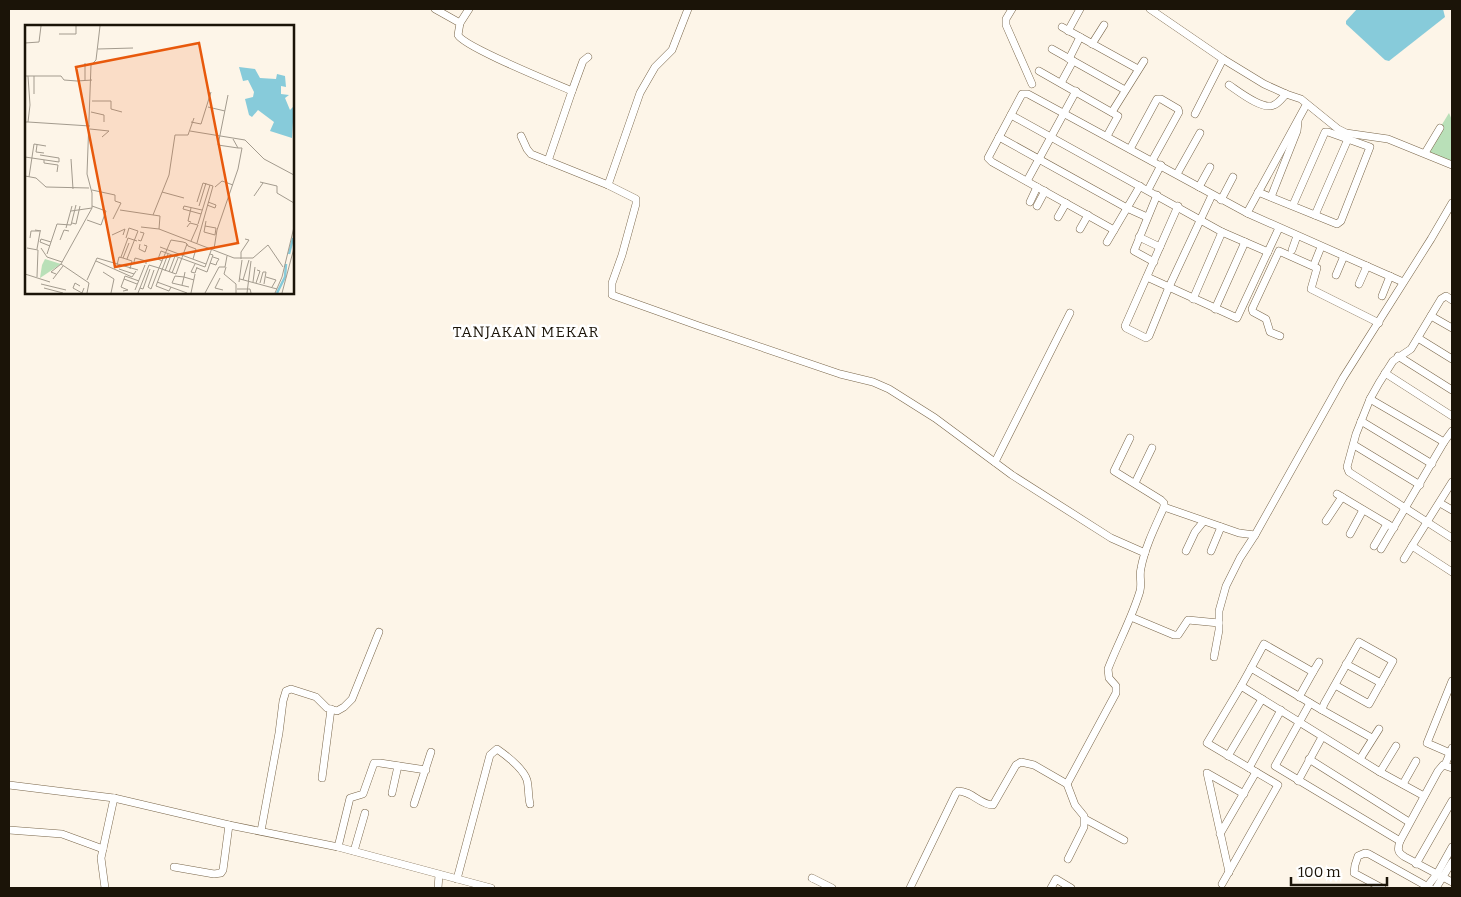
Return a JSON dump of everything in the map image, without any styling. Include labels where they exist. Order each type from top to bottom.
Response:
[{"type":"street","points":[[435,9],[460,23]]},
{"type":"street","points":[[469,9],[460,23],[458,35],[463,41],[572,91]]},
{"type":"street","points":[[608,185],[640,93],[655,67],[672,50],[688,9]]},
{"type":"street","points":[[1012,9],[1006,19],[1006,25],[1032,84]]},
{"type":"street","points":[[1080,9],[1065,29],[1138,70]]},
{"type":"street","points":[[1150,9],[1223,59],[1264,84],[1302,99],[1338,129],[1346,133],[1388,139],[1452,165]]},
{"type":"street","points":[[1092,44],[1104,25]]},
{"type":"street","points":[[1061,83],[1080,37]]},
{"type":"street","points":[[1052,49],[1125,90]]},
{"type":"street","points":[[548,161],[583,61],[588,57]]},
{"type":"street","points":[[1195,114],[1223,59]]},
{"type":"street","points":[[1112,112],[1144,61]]},
{"type":"street","points":[[1039,71],[1118,116],[1107,136]]},
{"type":"street","points":[[1229,85],[1252,100],[1269,107],[1274,106],[1286,94]]},
{"type":"street","points":[[1027,182],[1076,91]]},
{"type":"street","points":[[1114,230],[988,158],[1022,94],[1026,93],[1247,213],[1403,282]]},
{"type":"street","points":[[1130,149],[1157,99],[1161,99],[1178,109],[1179,112],[1152,161]]},
{"type":"street","points":[[1247,213],[1304,108]]},
{"type":"street","points":[[1011,115],[1222,232],[1268,252]]},
{"type":"street","points":[[1271,196],[1297,132],[1298,120]]},
{"type":"street","points":[[1425,153],[1440,128]]},
{"type":"street","points":[[1258,192],[1337,224],[1341,221],[1370,147],[1325,132],[1292,205]]},
{"type":"street","points":[[1177,174],[1200,133]]},
{"type":"street","points":[[521,136],[531,154],[632,195],[636,201],[622,256],[612,283],[612,295],[840,374],[873,382],[889,389],[935,418],[995,462],[1100,531],[1145,553]]},
{"type":"street","points":[[998,137],[1127,208],[1148,217]]},
{"type":"street","points":[[1315,215],[1348,139]]},
{"type":"street","points":[[1148,190],[1161,165]]},
{"type":"street","points":[[1199,187],[1210,167]]},
{"type":"street","points":[[1221,200],[1233,177]]},
{"type":"street","points":[[1107,242],[1140,186]]},
{"type":"street","points":[[1030,202],[1037,187]]},
{"type":"street","points":[[1037,206],[1045,191]]},
{"type":"street","points":[[1154,262],[1134,251],[1157,195]]},
{"type":"street","points":[[1178,206],[1126,326],[1126,328],[1148,338],[1169,287],[1212,195]]},
{"type":"street","points":[[1058,217],[1066,203]]},
{"type":"street","points":[[1214,657],[1219,611],[1226,586],[1240,558],[1255,535],[1343,378],[1452,203]]},
{"type":"street","points":[[1080,229],[1088,215]]},
{"type":"street","points":[[1148,276],[1193,299],[1238,318],[1279,228]]},
{"type":"street","points":[[1193,299],[1222,232]]},
{"type":"street","points":[[1292,250],[1297,236]]},
{"type":"street","points":[[1139,237],[1160,247]]},
{"type":"street","points":[[1215,309],[1245,242]]},
{"type":"street","points":[[1315,262],[1321,247]]},
{"type":"street","points":[[1280,336],[1270,332],[1266,319],[1253,312],[1252,309],[1279,251],[1317,268],[1310,289],[1379,323]]},
{"type":"street","points":[[1336,275],[1344,256]]},
{"type":"street","points":[[1359,284],[1367,266]]},
{"type":"street","points":[[1382,296],[1390,276]]},
{"type":"street","points":[[1452,300],[1446,296],[1443,297],[1411,349],[1398,356],[1384,373],[1370,399],[1356,434],[1348,467],[1349,472],[1452,538]]},
{"type":"street","points":[[995,462],[1070,313]]},
{"type":"street","points":[[1431,316],[1452,328]]},
{"type":"street","points":[[1418,338],[1452,359]]},
{"type":"street","points":[[1398,356],[1452,390]]},
{"type":"street","points":[[1384,373],[1452,416]]},
{"type":"street","points":[[1370,399],[1444,442]]},
{"type":"street","points":[[1361,421],[1432,464]]},
{"type":"street","points":[[1378,547],[1390,526],[1407,508],[1452,431]]},
{"type":"street","points":[[1067,784],[1116,693],[1116,686],[1109,678],[1108,669],[1131,617],[1140,590],[1140,571],[1145,553],[1164,507],[1164,503],[1161,500],[1114,471],[1130,438]]},
{"type":"street","points":[[1354,445],[1420,485]]},
{"type":"street","points":[[1135,483],[1152,448]]},
{"type":"street","points":[[1404,559],[1452,482]]},
{"type":"street","points":[[1326,521],[1340,496],[1390,526]]},
{"type":"street","points":[[1440,503],[1452,510]]},
{"type":"street","points":[[1164,507],[1203,522],[1239,533],[1255,535]]},
{"type":"street","points":[[1350,534],[1363,510]]},
{"type":"street","points":[[1186,551],[1195,532],[1203,522]]},
{"type":"street","points":[[1210,551],[1221,527]]},
{"type":"street","points":[[1412,546],[1452,572]]},
{"type":"street","points":[[1131,617],[1174,635],[1178,635],[1188,620],[1219,623]]},
{"type":"street","points":[[260,831],[286,691],[290,690],[316,697],[327,708],[337,711],[344,707],[352,699],[379,632]]},
{"type":"street","points":[[1322,710],[1334,685],[1359,642],[1394,661],[1369,704],[1334,685]]},
{"type":"street","points":[[1222,884],[1278,785],[1208,743],[1264,644],[1313,672]]},
{"type":"street","points":[[1299,697],[1319,662]]},
{"type":"street","points":[[1346,664],[1381,683]]},
{"type":"street","points":[[1251,668],[1372,738]]},
{"type":"street","points":[[1452,681],[1427,743],[1451,750],[1449,767],[1442,766],[1438,771],[1398,847],[1399,853],[1452,882]]},
{"type":"street","points":[[1241,686],[1380,772],[1424,796]]},
{"type":"street","points":[[1228,756],[1262,699]]},
{"type":"street","points":[[1268,779],[1310,703]]},
{"type":"street","points":[[322,778],[332,709]]},
{"type":"street","points":[[1249,768],[1281,710]]},
{"type":"street","points":[[1360,759],[1379,729]]},
{"type":"street","points":[[1298,781],[1322,736]]},
{"type":"street","points":[[1380,772],[1396,746]]},
{"type":"street","points":[[457,879],[490,755],[494,750],[497,749],[501,752],[525,774],[530,804]]},
{"type":"street","points":[[414,804],[431,752]]},
{"type":"street","points":[[1310,759],[1410,822]]},
{"type":"street","points":[[1403,784],[1416,761]]},
{"type":"street","points":[[910,888],[958,791],[972,794],[986,804],[993,805],[1016,765],[1021,762],[1034,765],[1067,784],[1075,805],[1085,819],[1124,840]]},
{"type":"street","points":[[338,847],[350,798],[363,794],[374,763],[426,770]]},
{"type":"street","points":[[392,793],[398,766]]},
{"type":"street","points":[[1275,766],[1400,842]]},
{"type":"street","points":[[1220,834],[1256,772]]},
{"type":"street","points":[[1228,872],[1207,773],[1244,794]]},
{"type":"street","points":[[9,785],[114,798],[229,825],[338,847],[491,888]]},
{"type":"street","points":[[105,888],[101,864],[114,798]]},
{"type":"street","points":[[1416,864],[1452,801]]},
{"type":"street","points":[[354,852],[364,813]]},
{"type":"street","points":[[1068,859],[1084,827],[1085,819]]},
{"type":"street","points":[[174,867],[214,874],[221,873],[229,825]]},
{"type":"street","points":[[9,830],[62,834],[103,849]]},
{"type":"street","points":[[1436,888],[1452,847]]},
{"type":"street","points":[[1382,888],[1354,874],[1358,856],[1366,853],[1369,854],[1428,888],[1452,862]]},
{"type":"street","points":[[438,888],[439,875]]},
{"type":"street","points":[[812,878],[832,888]]},
{"type":"street","points":[[1051,888],[1056,879],[1070,888]]},
{"type":"green space","points":[[1449,113],[1452,120],[1452,166],[1424,154]]},
{"type":"water","points":[[1357,9],[1443,9],[1445,17],[1389,61],[1385,60],[1346,24],[1346,21]]},
{"type":"district","name":"TANJAKAN MEKAR","points":[[526,332]]}]
